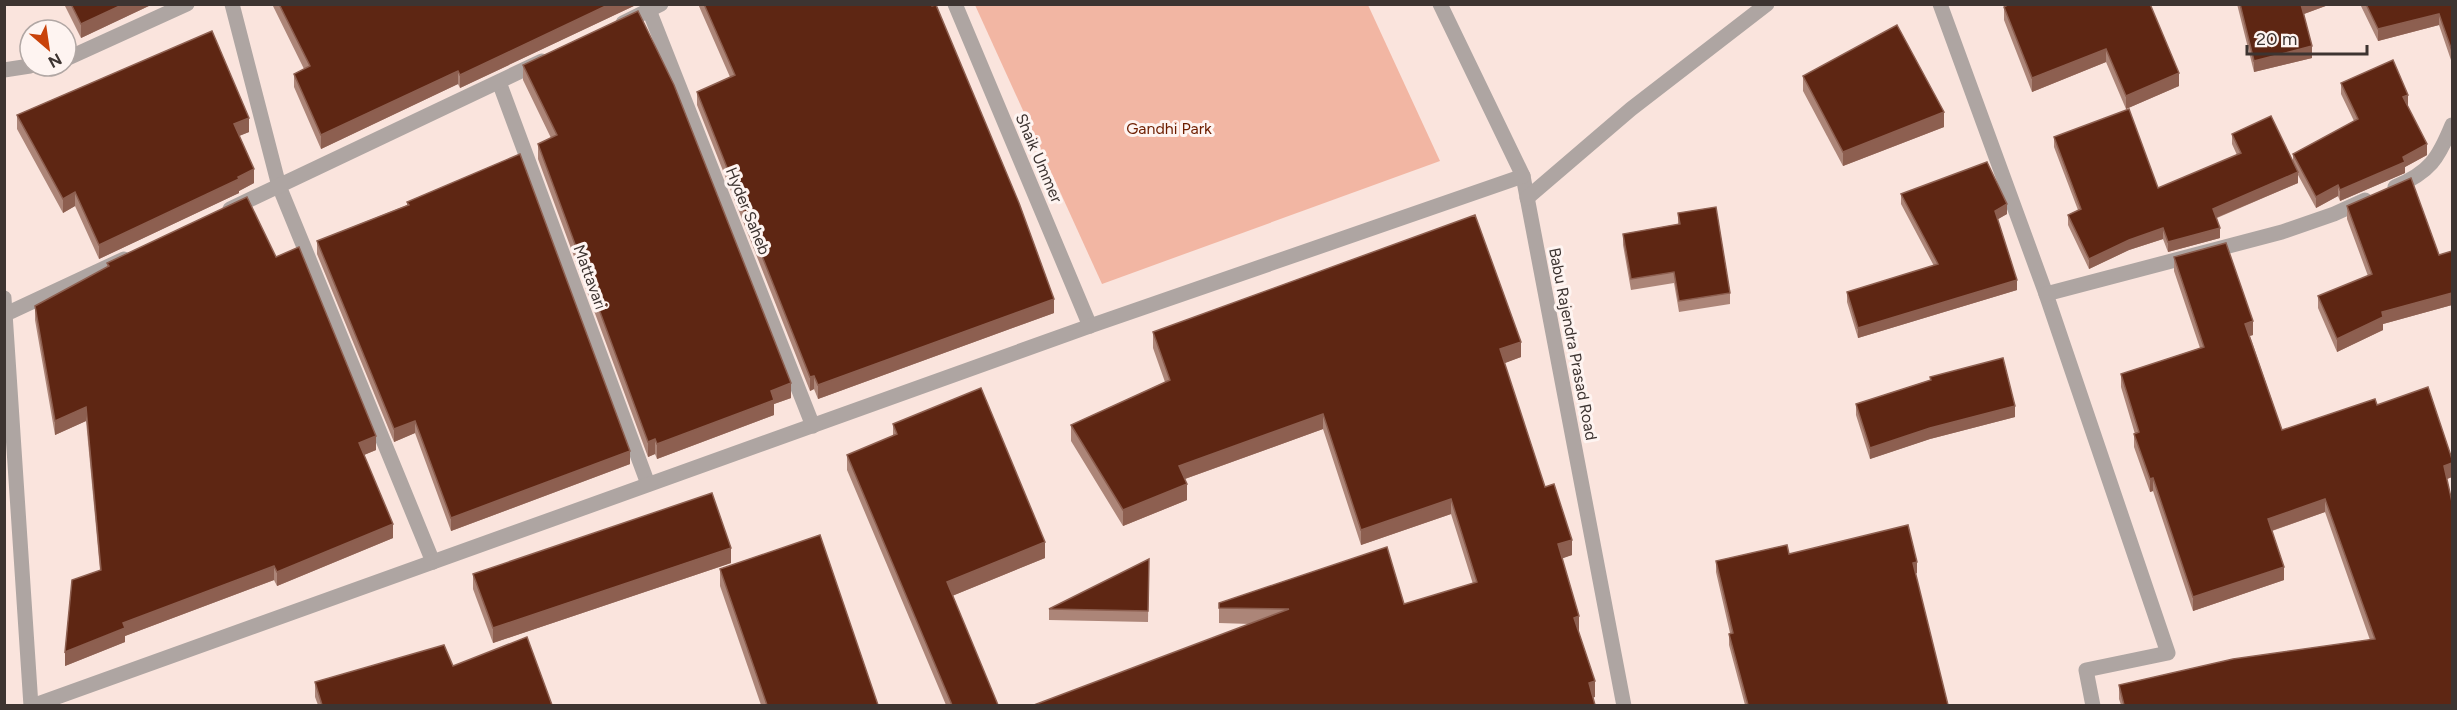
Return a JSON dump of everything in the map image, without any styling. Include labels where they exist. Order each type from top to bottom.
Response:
[{"type":"street","points":[[78,54],[187,4]]},
{"type":"street","points":[[232,4],[279,186],[434,562]]},
{"type":"street","name":"Shaik Ummer","points":[[955,4],[1090,326]]},
{"type":"street","name":"Babu Rajendra Prasad Road","points":[[1440,4],[1523,176],[1624,705]]},
{"type":"street","points":[[1527,198],[1631,109],[1767,4]]},
{"type":"street","points":[[1940,4],[2046,294],[2168,653],[2086,670],[2093,705]]},
{"type":"street","points":[[606,31],[655,7]]},
{"type":"street","name":"Hyder Saheb","points":[[655,7],[813,426]]},
{"type":"street","points":[[216,216],[552,56]]},
{"type":"street","name":"Mattavari","points":[[499,82],[648,484]]},
{"type":"street","points":[[2046,294],[2282,232],[2334,214],[2419,177],[2439,156],[2452,125]]},
{"type":"street","points":[[4,298],[12,528],[31,705],[1090,326],[1523,176]]},
{"type":"street","points":[[6,314],[142,250]]},
{"type":"green space","name":"Gandhi Park","points":[[975,5],[1368,5],[1440,161],[1102,284]]},
{"type":"building","points":[[71,4],[124,4],[81,24]]},
{"type":"building","points":[[279,4],[610,4],[460,75],[458,71],[321,135],[294,74],[310,66]]},
{"type":"building","points":[[704,4],[936,5],[1019,203],[1054,299],[818,385],[814,376],[810,377],[697,92],[735,75]]},
{"type":"building","points":[[2009,4],[2150,4],[2179,73],[2126,96],[2106,49],[2032,78],[2004,7]]},
{"type":"building","points":[[2240,4],[2301,4],[2312,46],[2254,61]]},
{"type":"building","points":[[2366,4],[2452,4],[2452,51],[2439,14],[2378,29]]},
{"type":"building","points":[[638,11],[674,85],[791,383],[771,391],[774,400],[657,444],[655,439],[648,442],[538,144],[557,135],[523,65]]},
{"type":"building","points":[[1897,25],[1944,112],[1843,152],[1803,76]]},
{"type":"building","points":[[212,31],[249,118],[234,124],[254,169],[238,177],[239,179],[99,245],[75,192],[63,199],[17,115]]},
{"type":"building","points":[[2393,60],[2408,95],[2403,97],[2427,144],[2403,157],[2405,162],[2340,190],[2338,185],[2316,197],[2293,154],[2358,119],[2341,83]]},
{"type":"building","points":[[2129,109],[2158,188],[2241,153],[2232,134],[2271,116],[2298,172],[2213,209],[2220,228],[2168,242],[2163,228],[2129,240],[2089,259],[2068,215],[2081,209],[2054,137]]},
{"type":"building","points":[[520,154],[630,451],[451,518],[415,421],[394,429],[317,241],[409,205],[407,202]]},
{"type":"building","points":[[1987,162],[2007,204],[1995,211],[2017,280],[1858,328],[1847,292],[1938,264],[1901,194]]},
{"type":"building","points":[[2411,178],[2439,255],[2452,251],[2452,293],[2382,312],[2383,317],[2337,339],[2318,296],[2372,274],[2347,206]]},
{"type":"building","points":[[247,197],[276,257],[299,247],[376,436],[359,443],[393,524],[277,572],[274,566],[123,623],[125,628],[65,652],[72,580],[101,570],[86,407],[55,421],[35,306],[109,266],[107,263]]},
{"type":"building","points":[[1716,207],[1730,293],[1679,301],[1674,272],[1631,279],[1623,234],[1680,224],[1678,213]]},
{"type":"building","points":[[1475,215],[1521,342],[1500,349],[1545,487],[1554,484],[1572,540],[1558,544],[1579,616],[1574,618],[1595,681],[1589,683],[1595,705],[1034,705],[1289,609],[1219,608],[1219,603],[1387,547],[1404,604],[1477,582],[1451,499],[1361,530],[1323,414],[1179,466],[1187,484],[1123,510],[1071,425],[1170,380],[1153,332]]},
{"type":"building","points":[[2226,243],[2253,321],[2245,324],[2282,430],[2375,399],[2377,405],[2428,387],[2452,459],[2452,463],[2444,466],[2452,502],[2452,705],[2124,705],[2119,685],[2233,659],[2375,639],[2325,499],[2268,519],[2284,567],[2193,597],[2153,478],[2150,479],[2134,434],[2139,432],[2121,374],[2204,347],[2174,257]]},
{"type":"building","points":[[2003,358],[2015,406],[1930,428],[1870,448],[1856,404],[1931,380],[1930,377]]},
{"type":"building","points":[[981,388],[1045,542],[947,582],[998,705],[952,705],[847,455],[897,434],[893,424]]},
{"type":"building","points":[[712,493],[731,548],[493,628],[473,574]]},
{"type":"building","points":[[1908,525],[1917,562],[1913,563],[1948,705],[1748,705],[1729,634],[1733,633],[1716,561],[1787,545],[1789,554]]},
{"type":"building","points":[[820,535],[878,705],[767,705],[720,569]]},
{"type":"building","points":[[1149,559],[1148,611],[1049,609]]},
{"type":"building","points":[[527,637],[552,705],[322,705],[315,682],[444,645],[453,666]]}]
